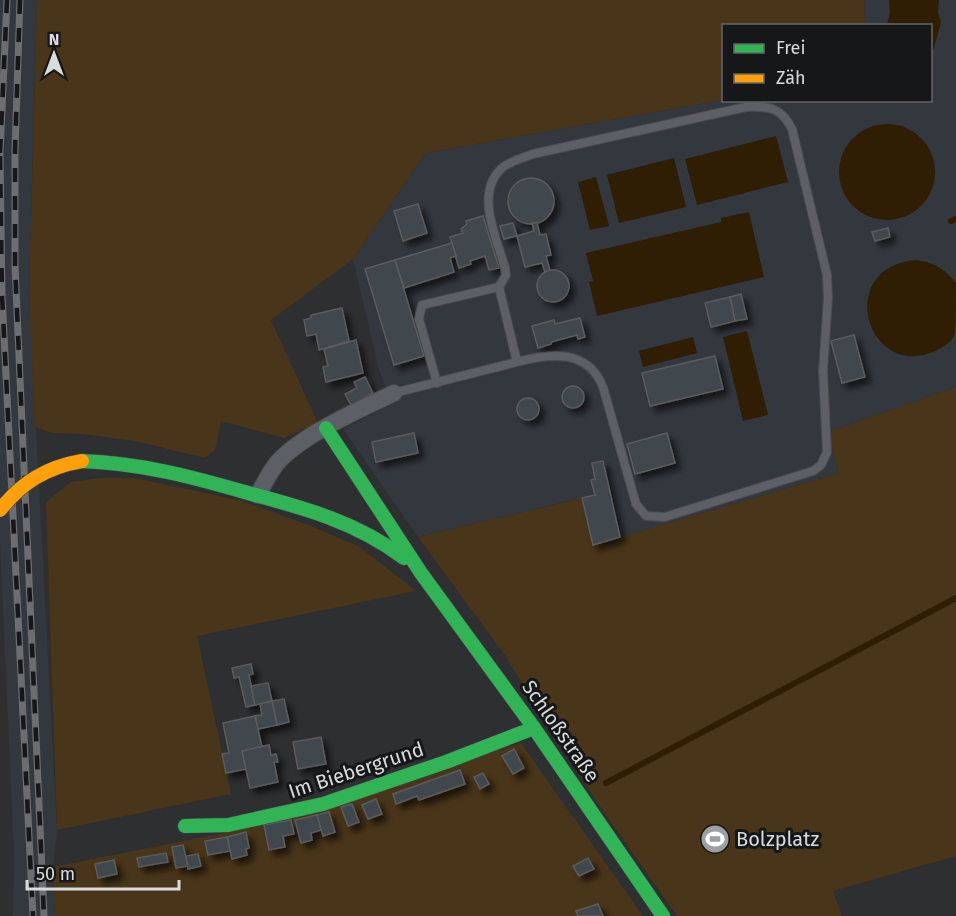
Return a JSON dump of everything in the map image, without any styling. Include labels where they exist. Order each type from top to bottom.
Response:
[{"type":"street","points":[[258,495],[278,463],[291,450],[326,428],[394,393]]},
{"type":"street","name":"Schloßstraße","points":[[326,428],[421,573],[534,728],[663,916]]},
{"type":"street","name":"Schloßstraße","points":[[0,510],[13,493],[55,467],[82,461],[113,461],[145,465],[258,495],[348,524],[379,539],[421,573]]},
{"type":"street","name":"Im Biebergrund","points":[[185,826],[228,825],[322,804],[446,762],[534,728]]},
{"type":"lane","points":[[394,393],[437,383],[517,362],[549,357],[581,361],[594,370],[603,387],[636,504],[646,516],[665,517],[813,471],[821,465],[827,452],[823,371],[828,298],[827,275],[792,129],[787,119],[774,109],[746,107],[533,154],[503,167],[496,175],[489,196],[490,214],[506,275],[499,286],[422,306],[419,319],[437,383]]},
{"type":"lane","points":[[499,286],[517,362]]},
{"type":"shaded area","points":[[0,0],[37,0],[29,295],[57,830],[53,867],[55,916],[13,916],[14,852],[0,542]]},
{"type":"shaded area","points":[[37,0],[864,0],[865,24],[722,24],[722,100],[426,153],[353,259],[271,320],[318,423],[284,438],[221,421],[215,450],[205,458],[135,441],[52,433],[35,427],[29,295]]},
{"type":"shaded area","points":[[864,0],[956,0],[956,387],[828,432],[839,473],[593,545],[581,498],[418,537],[343,429],[392,404],[379,370],[353,259],[426,153],[722,100],[722,102],[932,102],[932,24],[865,24]]},
{"type":"shaded area","points":[[889,0],[939,0],[938,13],[941,22],[934,48],[932,50],[932,24],[887,24],[890,12]]},
{"type":"shaded area","points":[[887,124],[905,128],[921,138],[931,154],[935,172],[931,190],[921,206],[905,216],[887,220],[869,216],[853,206],[843,190],[839,172],[843,154],[853,138],[869,128]]},
{"type":"shaded area","points":[[776,136],[788,182],[697,205],[685,159]]},
{"type":"shaded area","points":[[674,158],[686,207],[619,223],[607,175]]},
{"type":"shaded area","points":[[596,177],[609,226],[590,230],[578,182]]},
{"type":"shaded area","points":[[749,212],[764,277],[597,316],[589,282],[593,281],[586,253],[721,222],[721,218]]},
{"type":"shaded area","points":[[916,260],[938,267],[956,283],[955,334],[948,344],[937,350],[908,356],[889,349],[876,336],[869,318],[868,299],[875,281],[891,267]]},
{"type":"shaded area","points":[[747,331],[768,415],[743,421],[723,337]]},
{"type":"shaded area","points":[[693,337],[697,353],[643,367],[639,351]]},
{"type":"shaded area","points":[[956,387],[956,856],[833,891],[842,916],[677,916],[596,801],[504,654],[418,537],[582,498],[593,545],[839,473],[828,432]]},
{"type":"shaded area","points":[[101,478],[135,478],[242,501],[360,547],[416,591],[197,636],[231,794],[57,830],[46,502],[71,482]]},
{"type":"shaded area","points":[[521,743],[643,916],[55,916],[53,867],[264,825]]},
{"type":"building","points":[[531,178],[547,185],[554,201],[547,217],[531,224],[515,217],[508,201],[515,185]]},
{"type":"building","points":[[418,204],[427,233],[403,241],[394,211]]},
{"type":"building","points":[[483,216],[499,268],[489,270],[485,256],[459,268],[450,237],[463,233],[461,229],[467,224],[466,221]]},
{"type":"building","points":[[513,223],[517,236],[504,239],[500,226]]},
{"type":"building","points":[[532,223],[537,223],[540,235],[546,234],[551,255],[546,256],[550,270],[545,272],[542,263],[525,267],[517,236],[534,231]]},
{"type":"building","points":[[888,228],[890,237],[875,241],[872,232]]},
{"type":"building","points":[[452,243],[456,256],[450,258],[454,272],[404,288],[395,260]]},
{"type":"building","points":[[395,260],[424,356],[394,365],[365,269]]},
{"type":"building","points":[[553,270],[564,275],[569,286],[564,297],[553,302],[542,297],[537,286],[542,275]]},
{"type":"building","points":[[741,294],[747,319],[735,321],[730,297]]},
{"type":"building","points":[[730,297],[735,321],[711,327],[705,303]]},
{"type":"building","points":[[342,308],[349,341],[319,350],[316,334],[307,336],[304,320],[311,318],[311,315]]},
{"type":"building","points":[[580,318],[585,337],[578,339],[577,335],[538,348],[532,326],[554,320],[555,324]]},
{"type":"building","points":[[854,335],[865,377],[842,383],[831,341]]},
{"type":"building","points":[[356,340],[363,373],[326,382],[323,367],[328,366],[324,349]]},
{"type":"building","points":[[715,356],[723,389],[650,406],[642,373]]},
{"type":"building","points":[[365,377],[373,393],[351,405],[345,394],[357,388],[354,382]]},
{"type":"building","points":[[569,386],[577,386],[584,393],[584,401],[577,408],[569,408],[562,401],[562,393]]},
{"type":"building","points":[[524,398],[532,398],[539,405],[539,413],[532,420],[524,420],[517,413],[517,405]]},
{"type":"building","points":[[414,433],[418,453],[376,462],[372,442]]},
{"type":"building","points":[[667,433],[675,463],[635,474],[627,444]]},
{"type":"building","points":[[603,461],[620,537],[593,545],[582,498],[595,495],[591,480],[595,479],[592,463]]},
{"type":"building","points":[[251,664],[253,674],[249,675],[255,705],[246,707],[239,677],[234,678],[232,668]]},
{"type":"building","points":[[268,683],[272,701],[255,705],[251,686]]},
{"type":"building","points":[[284,699],[289,722],[277,725],[272,701]]},
{"type":"building","points":[[272,701],[277,725],[258,729],[255,716],[262,715],[260,704]]},
{"type":"building","points":[[255,716],[262,747],[242,751],[246,769],[226,773],[222,754],[229,753],[223,723]]},
{"type":"building","points":[[321,737],[326,764],[298,769],[293,742]]},
{"type":"building","points":[[269,745],[271,755],[276,754],[278,762],[274,762],[278,782],[250,788],[242,751]]},
{"type":"building","points":[[514,749],[524,768],[513,774],[502,756]]},
{"type":"building","points":[[460,770],[465,784],[419,800],[417,796],[396,804],[393,794]]},
{"type":"building","points":[[483,773],[489,784],[480,789],[474,777]]},
{"type":"building","points":[[376,799],[382,814],[368,819],[362,805]]},
{"type":"building","points":[[352,804],[359,822],[348,826],[341,807]]},
{"type":"building","points":[[329,812],[335,832],[323,836],[317,815]]},
{"type":"building","points":[[317,815],[321,830],[311,833],[312,840],[301,843],[295,820]]},
{"type":"building","points":[[291,820],[294,834],[283,836],[285,847],[269,850],[264,825]]},
{"type":"building","points":[[246,832],[249,848],[246,849],[247,855],[232,859],[227,837]]},
{"type":"building","points":[[227,837],[230,851],[208,855],[205,841]]},
{"type":"building","points":[[183,845],[188,866],[176,868],[172,847]]},
{"type":"building","points":[[166,853],[168,862],[139,867],[137,858]]},
{"type":"building","points":[[198,854],[201,866],[188,869],[186,856]]},
{"type":"building","points":[[588,858],[594,869],[579,876],[573,866]]},
{"type":"building","points":[[114,860],[117,874],[98,878],[95,864]]},
{"type":"building","points":[[598,904],[603,916],[578,916],[576,911]]},
{"type":"waterway","points":[[951,221],[956,219]]},
{"type":"waterway","points":[[606,783],[956,598]]},
{"type":"railway","points":[[0,153],[7,0]]},
{"type":"railway","points":[[20,0],[15,151],[15,266],[44,916]]},
{"type":"railway","points":[[0,156],[2,295],[33,916]]},
{"type":"traffic: fast","points":[[326,428],[421,573],[534,728],[663,916]]},
{"type":"traffic: fast","points":[[82,461],[104,462],[166,472],[289,504],[349,526],[386,545],[404,558]]},
{"type":"traffic: fast","points":[[185,826],[228,825],[323,804],[446,762],[534,728]]},
{"type":"traffic: slow","points":[[0,510],[17,491],[36,477],[58,467],[82,461]]},
{"type":"place","name":"Bolzplatz","points":[[715,839]]}]
